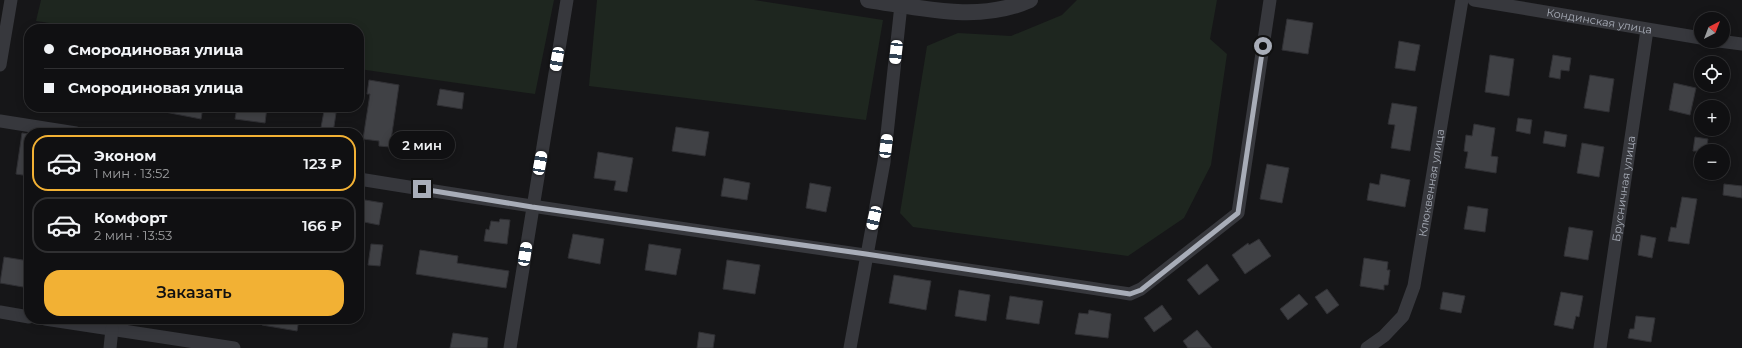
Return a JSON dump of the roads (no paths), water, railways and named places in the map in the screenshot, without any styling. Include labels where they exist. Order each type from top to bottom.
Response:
[{"type":"street","points":[[0,65],[11,0]]},
{"type":"street","points":[[510,348],[567,0]]},
{"type":"street","points":[[868,0],[946,11],[972,13],[994,12],[1013,7],[1030,0]]},
{"type":"street","points":[[364,180],[532,207],[866,254],[1130,294],[1141,290],[1238,213],[1270,0]]},
{"type":"street","name":"Клюквенная улица","points":[[1367,348],[1384,336],[1403,316],[1414,286],[1462,0]]},
{"type":"street","name":"Кондинская улица","points":[[1474,0],[1694,37]]},
{"type":"street","points":[[850,348],[884,162],[901,5]]},
{"type":"street","name":"Брусничная улица","points":[[1600,348],[1647,30]]},
{"type":"street","points":[[1730,42],[1742,44]]},
{"type":"street","points":[[0,121],[44,128]]},
{"type":"street","points":[[0,312],[24,316]]},
{"type":"street","points":[[75,324],[234,348]]},
{"type":"street","points":[[110,348],[112,330]]}]
